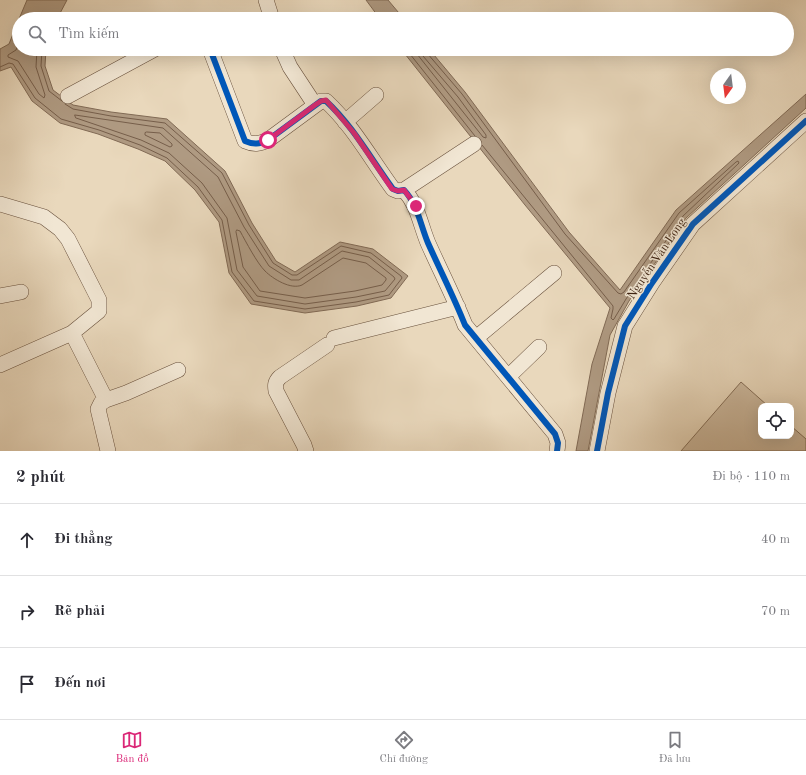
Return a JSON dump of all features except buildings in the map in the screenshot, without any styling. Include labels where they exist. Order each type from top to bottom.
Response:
[{"type":"street","points":[[266,0],[270,12]]},
{"type":"street","points":[[68,96],[142,56]]},
{"type":"street","points":[[213,56],[245,141],[252,144],[258,144],[268,140],[315,105],[326,100],[354,133],[392,189],[398,191],[404,190],[474,144]]},
{"type":"street","points":[[285,56],[290,67],[315,105]]},
{"type":"street","points":[[345,122],[376,95]]},
{"type":"street","name":"Nguyễn Văn Long","points":[[597,451],[608,393],[625,326],[648,289],[692,224],[806,121]]},
{"type":"street","points":[[404,190],[416,206],[428,242],[458,306],[465,325],[509,376],[555,434],[558,444],[557,451]]},
{"type":"street","points":[[0,204],[44,217],[60,229],[68,239],[99,300],[99,311],[72,333],[0,365]]},
{"type":"street","points":[[476,338],[554,273]]},
{"type":"street","points":[[0,296],[21,292]]},
{"type":"street","points":[[306,451],[276,391],[276,380],[331,342],[458,306]]},
{"type":"street","points":[[72,333],[106,400]]},
{"type":"street","points":[[509,376],[539,347]]},
{"type":"street","points":[[108,451],[98,409],[101,403],[178,370]]},
{"type":"shaded area","points":[[741,382],[765,403],[758,403],[758,439],[794,439],[794,429],[806,439],[806,451],[681,451]]},
{"type":"water","points":[[27,0],[67,0],[61,12],[22,12]]},
{"type":"water","points":[[366,0],[388,0],[398,12],[375,12]]},
{"type":"water","points":[[12,36],[12,56],[46,56],[45,66],[53,90],[73,105],[111,112],[167,119],[225,171],[252,223],[276,261],[295,272],[340,242],[373,249],[408,276],[391,298],[357,306],[305,313],[251,304],[229,273],[219,222],[195,190],[165,161],[98,134],[60,123],[32,101],[11,67],[0,71],[0,49],[9,44]]},
{"type":"water","points":[[407,56],[435,56],[465,92],[569,232],[620,290],[676,210],[806,94],[806,108],[686,218],[629,301],[610,335],[588,451],[576,451],[592,364],[610,308],[525,205]]},
{"type":"cycle path","points":[[213,56],[245,141],[256,144],[268,140],[321,101],[326,101],[345,121],[393,189],[398,191],[404,190],[413,202],[428,243],[465,325],[555,434],[558,443],[557,451]]},
{"type":"cycle path","points":[[597,451],[608,393],[625,326],[652,283],[693,224],[806,121]]},
{"type":"route","points":[[268,140],[315,105],[326,100],[354,133],[392,189],[398,191],[404,190],[416,206]]}]
